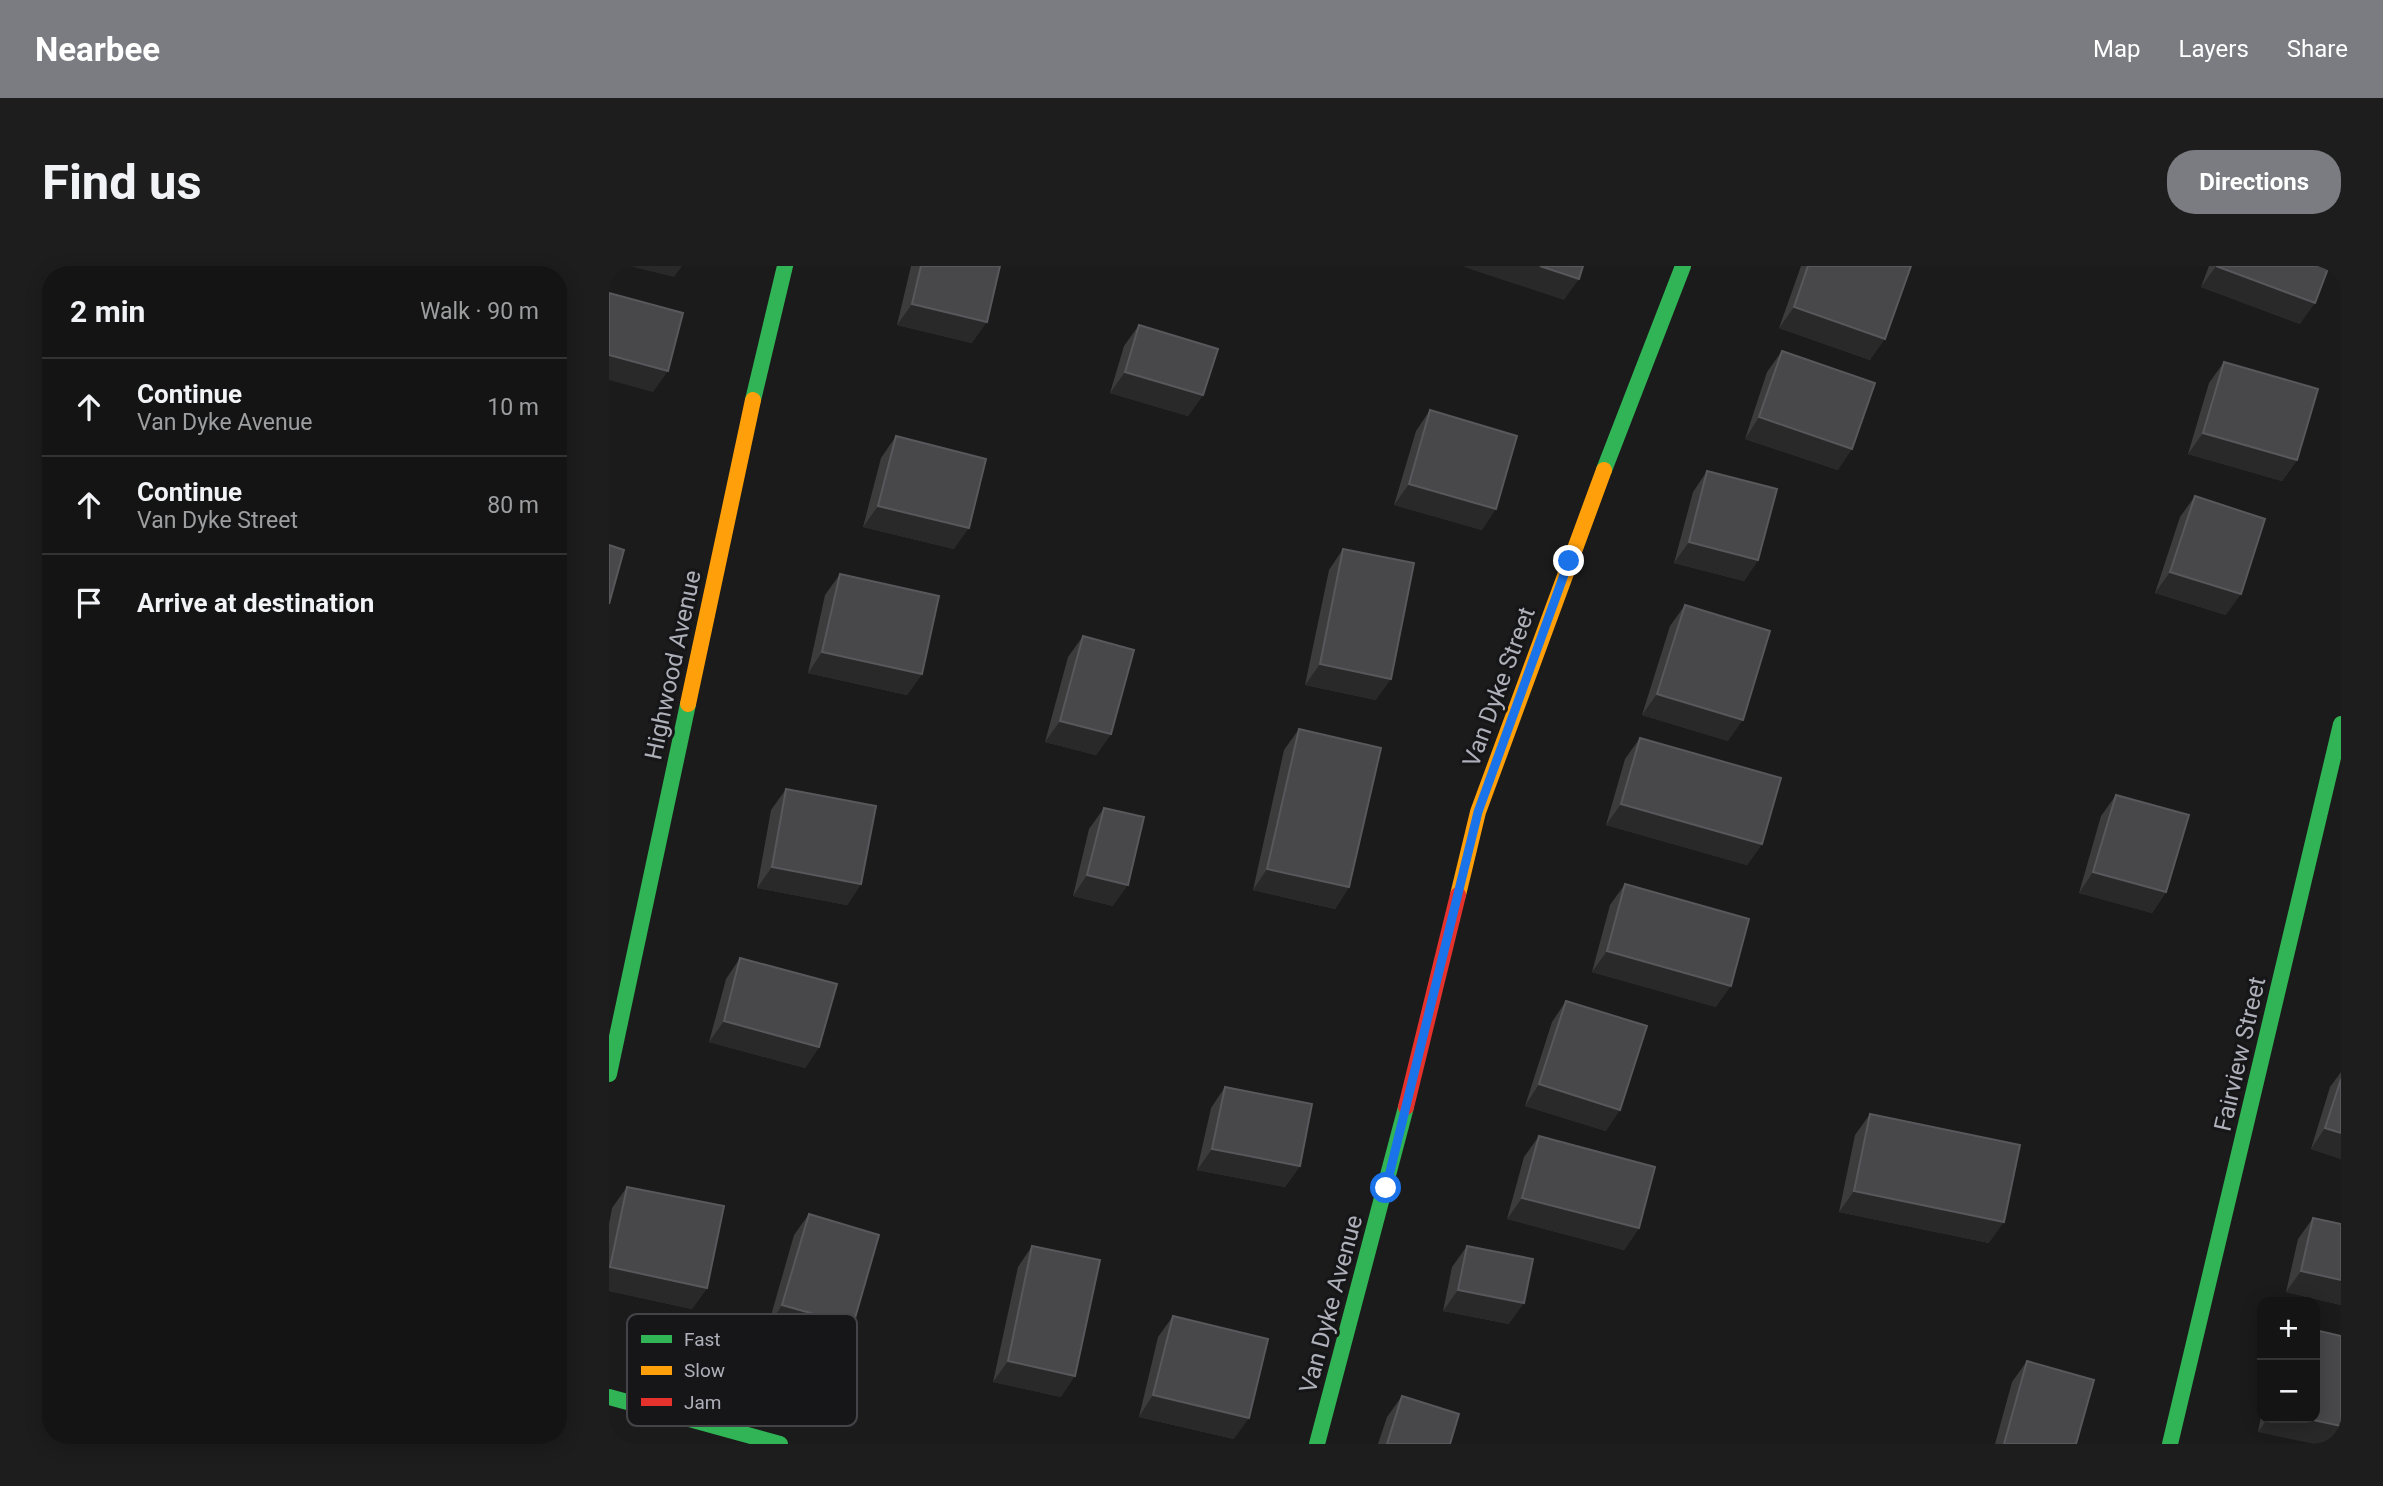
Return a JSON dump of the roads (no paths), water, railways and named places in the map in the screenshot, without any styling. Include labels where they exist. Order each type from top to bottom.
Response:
[{"type":"street","name":"Highwood Avenue","points":[[609,1074],[753,399],[785,266]]},
{"type":"street","name":"Van Dyke Street","points":[[1399,1136],[1478,812],[1569,561],[1683,266]]},
{"type":"street","name":"Fairview Street","points":[[2170,1444],[2341,724]]},
{"type":"street","name":"Van Dyke Avenue","points":[[1317,1444],[1399,1136]]},
{"type":"street","points":[[609,1397],[627,1402]]},
{"type":"street","points":[[714,1426],[779,1444]]}]
